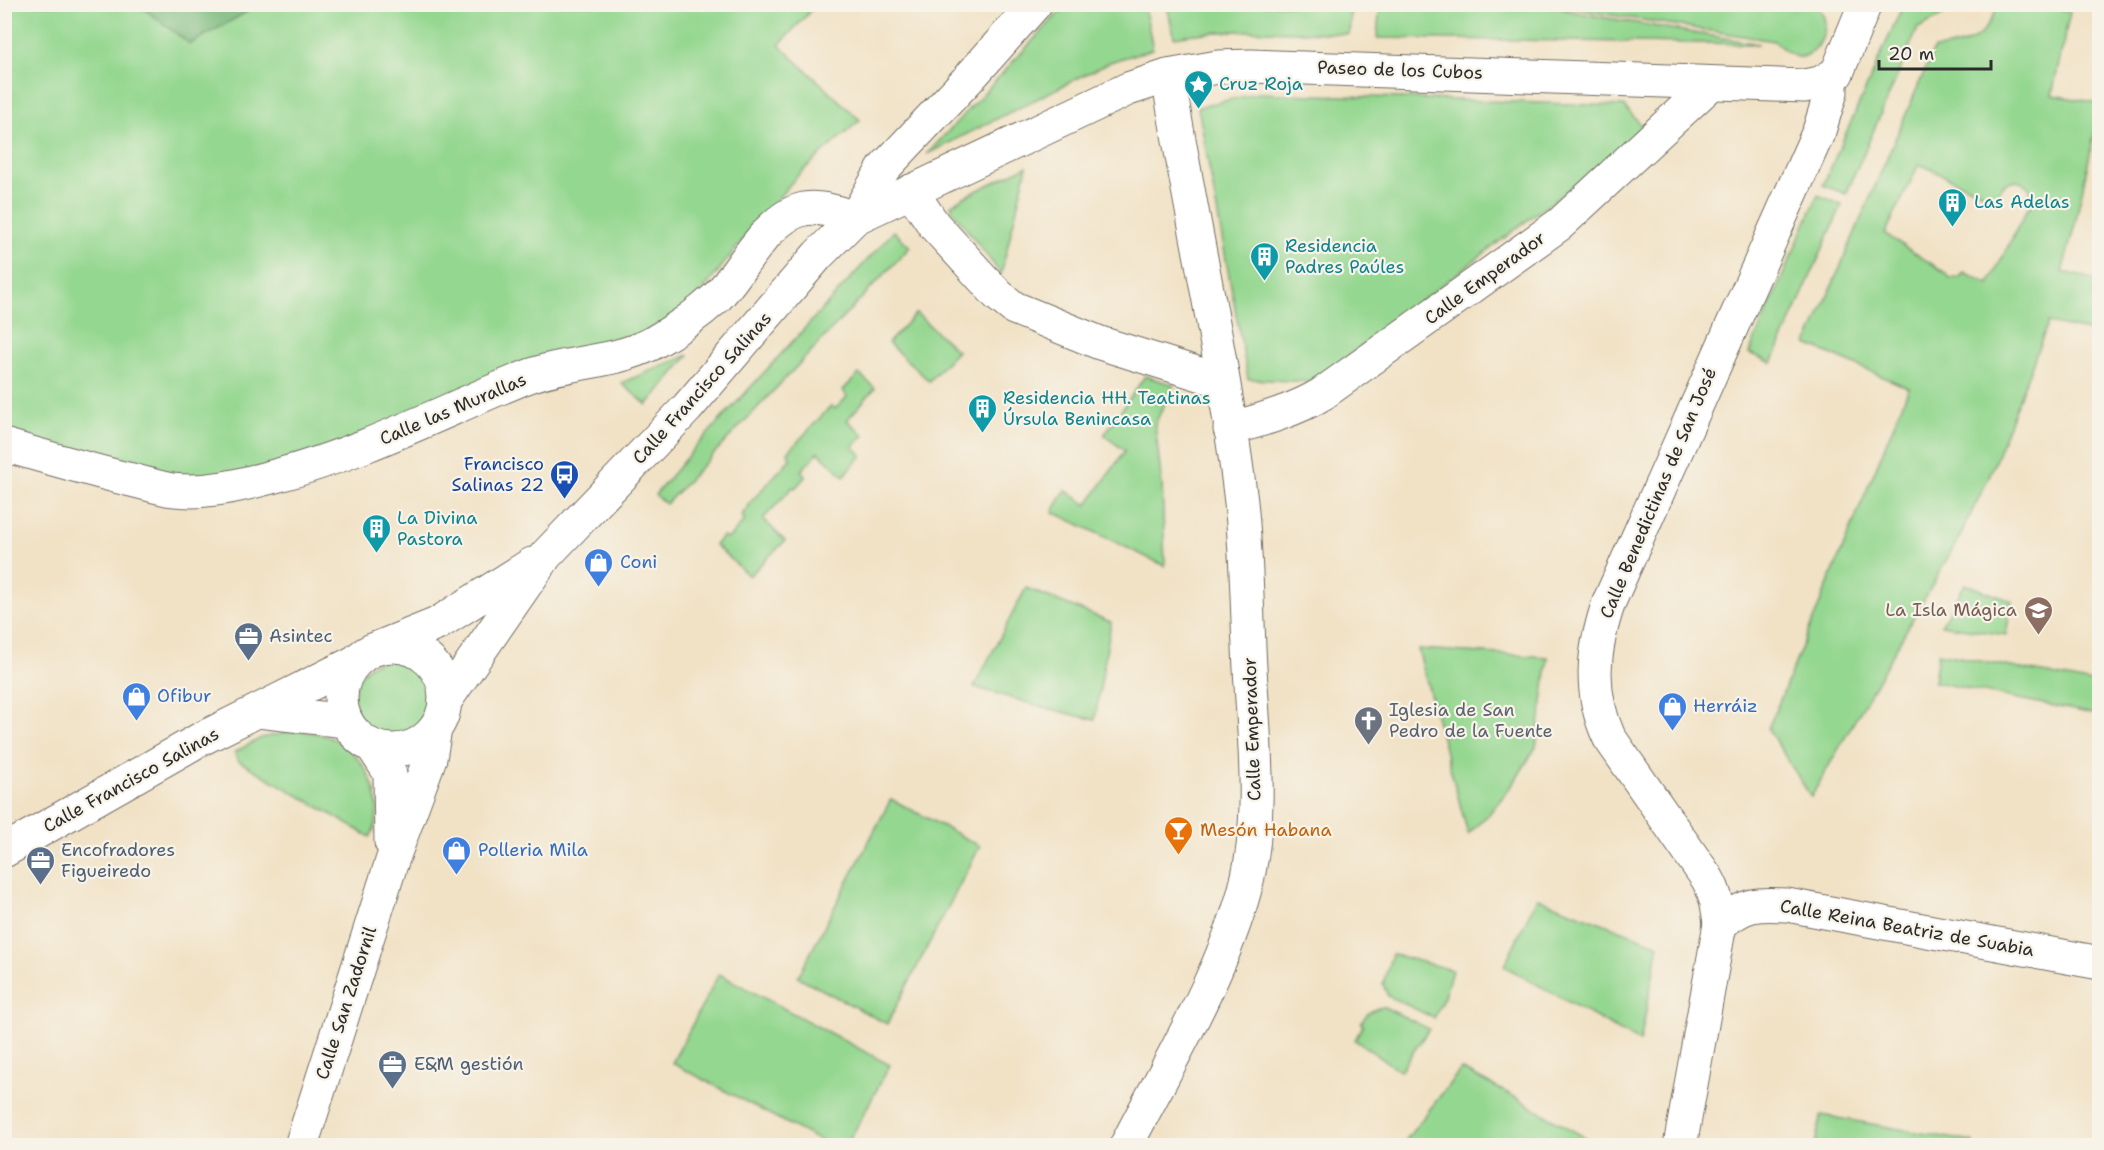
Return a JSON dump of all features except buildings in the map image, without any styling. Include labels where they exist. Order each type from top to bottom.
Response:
[{"type":"street","name":"Calle Francisco Salinas","points":[[440,715],[546,555],[687,408],[818,255],[855,218],[884,168],[1035,4]]},
{"type":"street","points":[[1832,77],[1837,72],[1865,4]]},
{"type":"street","name":"Paseo de los Cubos","points":[[911,191],[1128,89],[1168,76],[1218,67],[1251,66],[1804,86],[1820,83],[1832,77]]},
{"type":"street","name":"Calle Emperador","points":[[1126,1146],[1200,1003],[1227,941],[1245,887],[1251,858],[1257,787],[1241,504],[1222,381],[1168,76]]},
{"type":"street","name":"Calle Benedictinas de San José","points":[[1680,1146],[1720,924],[1713,888],[1609,737],[1603,724],[1595,692],[1597,645],[1609,602],[1819,131],[1831,92],[1832,77]]},
{"type":"street","name":"Calle Emperador","points":[[1230,429],[1266,419],[1322,394],[1551,231],[1712,83]]},
{"type":"street","name":"Calle Francisco Salinas","points":[[855,218],[911,191]]},
{"type":"street","points":[[911,191],[934,225],[998,295],[1014,308],[1100,343],[1222,381]]},
{"type":"street","name":"Calle las Murallas","points":[[4,445],[172,490],[205,491],[239,486],[308,467],[377,442],[527,376],[555,367],[612,358],[649,344],[689,321],[718,296],[768,233],[786,217],[803,209],[821,208],[855,218]]},
{"type":"street","name":"Calle Francisco Salinas","points":[[4,851],[199,740],[367,655],[438,624],[546,555]]},
{"type":"street","points":[[394,646],[408,648],[431,662],[439,674],[444,687],[440,715],[423,741],[408,748],[392,751],[373,747],[357,736],[346,721],[341,706],[341,691],[345,676],[367,655],[394,646]]},
{"type":"street","points":[[258,711],[346,721]]},
{"type":"street","name":"Calle San Zadornil","points":[[301,1146],[392,861],[430,758],[440,715]]},
{"type":"street","name":"Calle San Zadornil","points":[[373,747],[390,773],[392,861]]},
{"type":"street","name":"Calle Reina Beatriz de Suabia","points":[[1720,924],[1745,907],[1764,904],[1787,905],[2100,963]]},
{"type":"green space","points":[[1067,4],[1144,5],[1153,49],[1110,62],[927,154]]},
{"type":"green space","points":[[1539,4],[1759,44],[1377,38],[1380,5]]},
{"type":"green space","points":[[5,5],[816,5],[779,45],[860,120],[798,175],[689,308],[634,339],[310,459],[234,474],[176,477],[5,434]]},
{"type":"green space","points":[[139,5],[259,5],[190,44]]},
{"type":"green space","points":[[1167,5],[1351,5],[1349,34],[1240,31],[1174,37]]},
{"type":"green space","points":[[1558,5],[1816,5],[1825,23],[1823,37],[1816,49],[1805,56],[1798,57],[1788,53],[1774,41]]},
{"type":"green space","points":[[1903,5],[1963,5],[1918,28],[1846,194],[1823,185]]},
{"type":"green space","points":[[1998,5],[2045,5],[2070,12],[2052,95],[2099,103],[2099,112],[2075,224],[2062,272],[2099,280],[2099,333],[2048,323],[1989,477],[1959,538],[1811,797],[1768,729],[1909,388],[1807,344],[1934,49],[1966,43],[1974,39],[1993,17]],"holes":[[[1919,164],[1997,200],[2000,188],[2009,182],[2020,182],[2030,189],[2031,204],[1989,284],[1964,272],[1959,278],[1950,278],[1946,273],[1885,234]]]},
{"type":"green space","points":[[1258,93],[1624,106],[1644,128],[1582,179],[1314,382],[1248,379],[1198,107]]},
{"type":"green space","points":[[1027,166],[1001,274],[952,210],[951,205]]},
{"type":"green space","points":[[1818,195],[1842,205],[1772,363],[1749,353]]},
{"type":"green space","points":[[894,231],[910,247],[666,504],[655,495],[692,451]]},
{"type":"green space","points":[[916,313],[957,351],[929,381],[888,343]]},
{"type":"green space","points":[[689,355],[647,405],[621,383]]},
{"type":"green space","points":[[859,374],[875,388],[847,420],[864,435],[853,447],[862,455],[844,476],[818,452],[801,471],[806,476],[763,519],[785,541],[749,576],[715,545],[723,536],[728,539],[745,520],[741,516],[748,505],[790,459],[788,452],[831,406],[835,409],[847,397],[843,390]]},
{"type":"green space","points":[[1145,376],[1174,385],[1155,424],[1162,486],[1165,566],[1053,512],[1065,490],[1087,505],[1125,451],[1104,435]]},
{"type":"green space","points":[[1965,584],[2012,601],[2006,635],[1941,625]]},
{"type":"green space","points":[[1026,588],[1111,622],[1095,720],[974,687]]},
{"type":"green space","points":[[1418,649],[1548,657],[1536,747],[1513,784],[1488,815],[1468,834]]},
{"type":"green space","points":[[1938,653],[2099,684],[2099,715],[1934,682]]},
{"type":"green space","points":[[400,659],[413,665],[424,676],[430,689],[428,712],[413,729],[400,735],[384,735],[371,729],[356,712],[354,689],[360,676],[377,661]]},
{"type":"green space","points":[[293,731],[331,738],[353,753],[361,763],[373,787],[376,800],[377,813],[370,837],[237,760],[235,752],[261,738]]},
{"type":"green space","points":[[891,799],[980,846],[887,1024],[798,977]]},
{"type":"green space","points":[[1537,898],[1659,945],[1640,1042],[1504,966]]},
{"type":"green space","points":[[1392,954],[1452,970],[1444,997],[1434,1018],[1388,996],[1383,984]]},
{"type":"green space","points":[[719,974],[890,1065],[847,1145],[828,1145],[672,1063]]},
{"type":"green space","points":[[1384,1007],[1429,1029],[1400,1071],[1355,1040],[1365,1016],[1373,1010]]},
{"type":"green space","points":[[1461,1069],[1511,1095],[1598,1145],[1402,1145]]},
{"type":"green space","points":[[1821,1115],[1973,1142],[1972,1145],[1815,1145]]},
{"type":"place","name":"Cruz Roja","points":[[1198,110]]},
{"type":"place","name":"Las Adelas","points":[[1953,228]]},
{"type":"place","name":"Residencia Padres Paúles","points":[[1264,282]]},
{"type":"place","name":"Residencia HH. Teatinas Úrsula Benincasa","points":[[982,434]]},
{"type":"place","name":"Francisco Salinas 22","points":[[565,500]]},
{"type":"place","name":"La Divina Pastora","points":[[376,554]]},
{"type":"place","name":"Coni","points":[[599,588]]},
{"type":"place","name":"La Isla Mágica","points":[[2038,636]]},
{"type":"place","name":"Asintec","points":[[248,662]]},
{"type":"place","name":"Ofibur","points":[[136,722]]},
{"type":"place","name":"Herráiz","points":[[1672,732]]},
{"type":"place","name":"Iglesia de San Pedro de la Fuente","points":[[1368,746]]},
{"type":"place","name":"Mesón Habana","points":[[1179,856]]},
{"type":"place","name":"Polleria Mila","points":[[457,876]]},
{"type":"place","name":"Encofradores Figueiredo","points":[[40,886]]},
{"type":"place","name":"E&M gestión","points":[[393,1090]]}]
